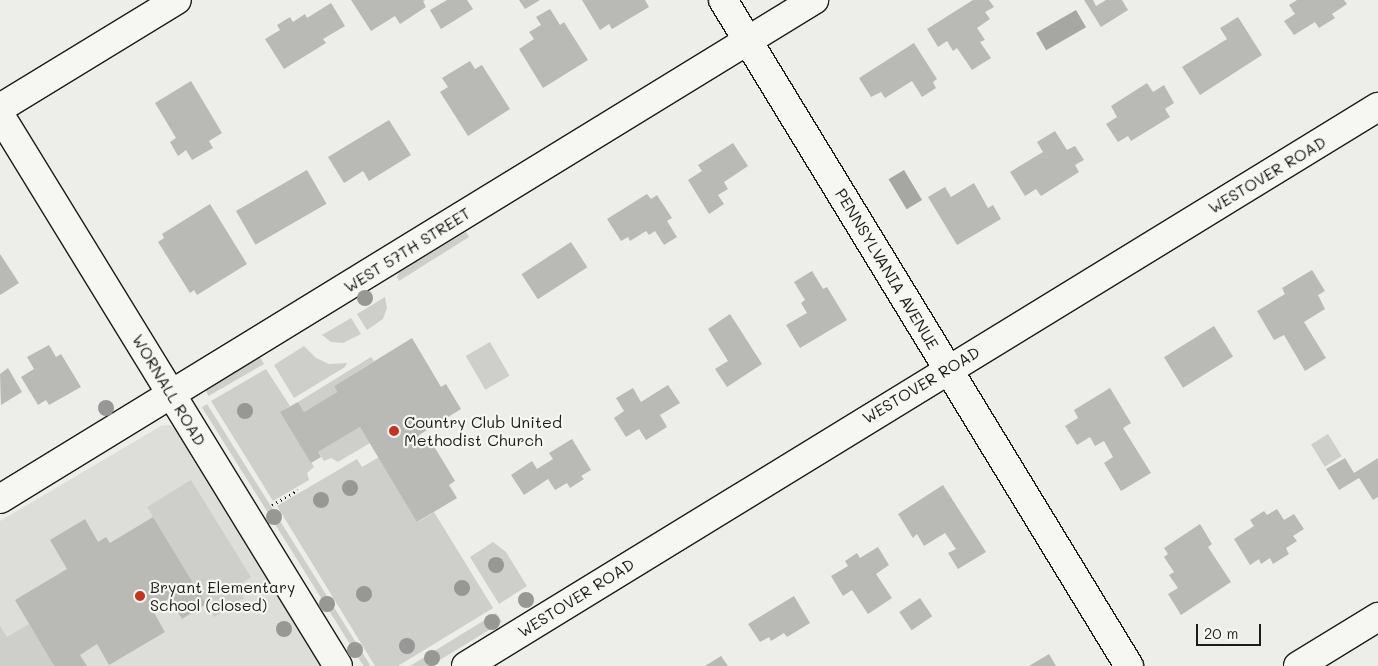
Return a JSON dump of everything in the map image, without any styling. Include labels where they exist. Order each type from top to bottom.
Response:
[{"type":"street","points":[[0,108],[176,0]]},
{"type":"street","name":"PENNSYLVANIA AVENUE","points":[[723,0],[1129,666]]},
{"type":"street","name":"WEST 57TH STREET","points":[[0,499],[814,0]]},
{"type":"street","name":"WESTOVER ROAD","points":[[466,666],[1378,107]]},
{"type":"street","name":"WORNALL ROAD","points":[[0,115],[338,666]]},
{"type":"street","points":[[1298,666],[1378,617]]},
{"type":"path","points":[[272,506],[298,490]]},
{"type":"shaded area","points":[[1076,10],[1086,27],[1046,50],[1036,33]]},
{"type":"shaded area","points":[[904,170],[922,200],[907,209],[889,179]]},
{"type":"shaded area","points":[[466,232],[469,237],[399,281],[397,277],[399,272]]},
{"type":"shaded area","points":[[385,297],[387,308],[383,319],[367,330],[357,314]]},
{"type":"shaded area","points":[[351,318],[361,334],[343,343],[331,342],[322,335]]},
{"type":"shaded area","points":[[490,342],[509,376],[485,390],[466,356]]},
{"type":"shaded area","points":[[304,346],[316,358],[329,364],[347,363],[345,367],[294,398],[274,365]]},
{"type":"shaded area","points":[[260,357],[264,364],[209,396],[205,389]]},
{"type":"shaded area","points":[[371,357],[374,361],[334,386],[337,392],[304,412],[298,402]]},
{"type":"shaded area","points":[[266,369],[290,406],[281,412],[314,467],[307,473],[309,480],[273,501],[211,401]]},
{"type":"shaded area","points":[[207,404],[370,665],[364,666],[202,407]]},
{"type":"shaded area","name":"Bryant Elementary School (closed)","points":[[170,425],[176,429],[322,666],[0,666],[0,521],[161,426]]},
{"type":"shaded area","points":[[360,427],[370,443],[338,462],[331,458],[324,461],[318,452]]},
{"type":"shaded area","points":[[1328,434],[1342,456],[1325,467],[1311,445]]},
{"type":"shaded area","points":[[379,457],[418,522],[434,512],[493,608],[398,666],[375,666],[277,506],[357,459],[362,467]]},
{"type":"shaded area","points":[[191,480],[251,577],[237,586],[244,598],[214,617],[147,507]]},
{"type":"shaded area","points":[[493,542],[506,552],[527,586],[499,604],[470,557]]},
{"type":"shaded area","points":[[496,613],[502,622],[430,666],[410,666]]},
{"type":"shaded area","points":[[29,624],[54,666],[0,666],[0,626],[7,637]]},
{"type":"building","points":[[351,0],[425,0],[423,1],[426,7],[400,24],[395,16],[371,31]]},
{"type":"building","points":[[447,0],[467,0],[473,9],[441,29],[430,10]]},
{"type":"building","points":[[519,0],[540,0],[525,9]]},
{"type":"building","points":[[582,0],[645,0],[649,7],[612,29],[609,24],[600,30]]},
{"type":"building","points":[[973,0],[989,0],[994,7],[985,12],[990,19],[977,28],[985,40],[980,42],[991,58],[972,70],[957,48],[953,51],[947,41],[938,47],[927,29]]},
{"type":"building","points":[[1084,0],[1093,0],[1096,6],[1106,0],[1122,0],[1128,10],[1101,27]]},
{"type":"building","points":[[1297,0],[1344,0],[1347,4],[1332,14],[1335,18],[1319,28],[1315,22],[1294,35],[1284,21],[1295,14],[1289,5]]},
{"type":"building","points":[[331,3],[345,26],[323,39],[326,43],[284,69],[265,39],[280,30],[277,25],[290,17],[293,22],[305,14],[307,18]]},
{"type":"building","points":[[550,9],[560,25],[564,22],[588,60],[543,88],[519,49],[534,39],[529,32],[541,25],[536,17]]},
{"type":"building","points":[[1238,17],[1262,55],[1200,95],[1182,67],[1227,39],[1220,28]]},
{"type":"building","points":[[914,43],[937,79],[933,82],[936,88],[922,97],[912,81],[885,98],[881,92],[871,97],[859,78]]},
{"type":"building","points":[[470,61],[475,69],[482,65],[510,109],[468,136],[440,92],[448,87],[442,78]]},
{"type":"building","points":[[191,81],[222,133],[209,141],[213,148],[192,160],[186,150],[178,156],[170,142],[176,138],[155,103]]},
{"type":"building","points":[[1147,83],[1153,92],[1164,85],[1174,103],[1165,109],[1170,117],[1131,141],[1128,136],[1118,142],[1106,124],[1117,117],[1111,106]]},
{"type":"building","points":[[389,120],[411,155],[369,181],[363,171],[344,183],[328,157]]},
{"type":"building","points":[[1055,131],[1067,150],[1075,146],[1084,160],[1075,165],[1079,172],[1041,196],[1036,189],[1025,196],[1010,172],[1043,152],[1037,142]]},
{"type":"building","points":[[733,143],[748,166],[724,182],[728,189],[718,195],[724,204],[709,214],[688,180],[702,171],[698,165]]},
{"type":"building","points":[[307,170],[326,204],[255,245],[236,211]]},
{"type":"building","points":[[974,183],[988,208],[993,205],[1001,219],[957,245],[928,197],[945,187],[951,197]]},
{"type":"building","points":[[647,194],[651,199],[657,195],[672,218],[667,221],[677,237],[664,245],[655,231],[649,235],[646,231],[630,241],[628,237],[621,241],[607,219]]},
{"type":"building","points":[[210,204],[247,264],[197,295],[194,290],[190,293],[158,242],[164,238],[162,234]]},
{"type":"building","points":[[571,242],[587,267],[538,299],[522,274]]},
{"type":"building","points":[[0,254],[19,283],[0,295]]},
{"type":"building","points":[[1312,270],[1325,291],[1318,295],[1325,309],[1304,322],[1326,358],[1305,371],[1284,335],[1274,340],[1257,311],[1285,294],[1282,288]]},
{"type":"building","points":[[812,271],[823,289],[827,287],[847,320],[800,348],[786,325],[807,313],[801,303],[805,300],[794,282]]},
{"type":"building","points":[[730,314],[762,364],[727,387],[715,369],[728,361],[708,329]]},
{"type":"building","points":[[1214,326],[1233,357],[1183,388],[1164,357]]},
{"type":"building","name":"Country Club United Methodist Church","points":[[412,338],[441,387],[446,384],[461,409],[419,435],[423,442],[429,438],[455,481],[449,485],[457,498],[417,522],[360,427],[318,452],[321,457],[311,463],[280,412],[298,402],[304,412],[337,392],[334,386]]},
{"type":"building","points":[[49,345],[56,357],[61,354],[81,387],[49,405],[46,400],[38,405],[21,377],[34,369],[27,357]]},
{"type":"building","points":[[8,368],[22,392],[1,405],[0,374]]},
{"type":"building","points":[[668,385],[680,403],[660,415],[667,427],[646,440],[639,429],[626,437],[614,418],[624,411],[616,398],[633,388],[641,402]]},
{"type":"building","points":[[1110,388],[1131,423],[1123,428],[1151,473],[1121,491],[1104,463],[1113,457],[1104,441],[1095,446],[1090,437],[1077,445],[1065,426],[1078,418],[1074,410]]},
{"type":"building","points":[[572,439],[591,470],[581,476],[584,479],[570,488],[567,483],[555,490],[548,479],[524,495],[511,475],[532,461],[537,469],[553,459],[549,453]]},
{"type":"building","points":[[1345,458],[1354,473],[1378,458],[1378,497],[1373,500],[1359,478],[1339,490],[1326,469]]},
{"type":"building","points":[[943,485],[986,552],[958,569],[948,553],[956,549],[945,533],[924,546],[917,534],[913,538],[898,514]]},
{"type":"building","points":[[1277,509],[1284,520],[1294,514],[1304,529],[1293,536],[1297,541],[1286,548],[1289,554],[1273,564],[1270,558],[1261,564],[1259,559],[1250,565],[1234,539],[1254,526],[1250,520],[1264,511],[1267,515]]},
{"type":"building","name":"Bryant Elementary School (closed)","points":[[153,517],[206,604],[182,619],[170,598],[152,609],[165,632],[109,665],[97,644],[80,655],[87,666],[54,666],[15,600],[67,569],[50,540],[85,519],[98,542],[106,537],[110,543]]},
{"type":"building","points":[[1200,524],[1212,544],[1208,547],[1231,582],[1181,615],[1168,594],[1178,588],[1169,575],[1174,572],[1164,557],[1168,554],[1164,548]]},
{"type":"building","points":[[878,547],[889,565],[876,574],[892,598],[868,614],[852,590],[843,596],[831,576],[848,566],[845,561],[857,553],[860,558]]},
{"type":"building","points":[[794,596],[810,623],[787,637],[784,633],[771,641],[769,637],[760,642],[748,624]]},
{"type":"building","points":[[920,598],[932,616],[912,630],[899,612]]},
{"type":"building","points":[[1049,654],[1056,666],[1029,666]]},
{"type":"building","points":[[721,656],[728,666],[705,666]]},
{"type":"place","name":"Country Club United Methodist Church","points":[[394,431]]},
{"type":"place","name":"Bryant Elementary School (closed)","points":[[140,596]]}]
